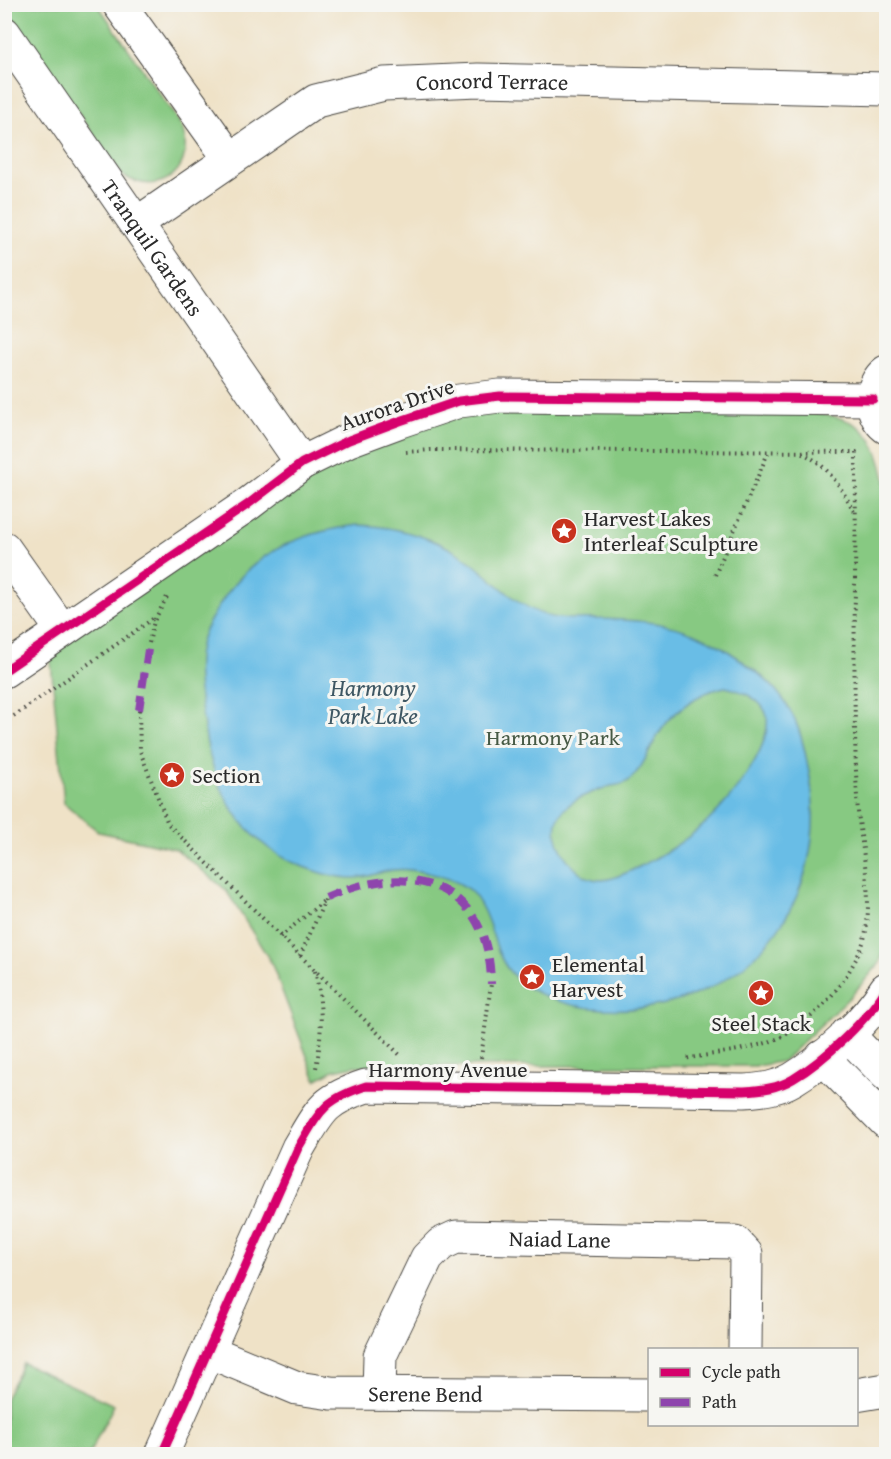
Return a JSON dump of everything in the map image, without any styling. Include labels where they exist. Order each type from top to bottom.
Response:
[{"type":"street","points":[[119,4],[230,159]]},
{"type":"street","name":"Tranquil Gardens","points":[[4,33],[138,223],[302,463]]},
{"type":"street","name":"Concord Terrace","points":[[138,223],[316,101],[384,84],[478,80],[886,89]]},
{"type":"street","name":"Aurora Drive","points":[[4,671],[248,505],[302,463],[349,440],[459,401],[500,396],[882,399]]},
{"type":"street","points":[[4,548],[62,630]]},
{"type":"street","name":"Harmony Avenue","points":[[162,1455],[298,1148],[323,1107],[341,1094],[366,1086],[744,1091],[769,1089],[793,1079],[822,1057],[865,1017],[886,989]]},
{"type":"street","points":[[847,1034],[886,1074]]},
{"type":"street","points":[[822,1057],[886,1122]]},
{"type":"street","name":"Naiad Lane","points":[[379,1393],[380,1356],[427,1258],[441,1244],[456,1237],[735,1242],[746,1254],[745,1348]]},
{"type":"street","name":"Serene Bend","points":[[208,1351],[297,1388],[331,1393],[648,1395]]},
{"type":"street","points":[[858,1395],[886,1390]]},
{"type":"path","points":[[402,452],[431,450],[856,452],[857,797],[866,881],[866,933],[860,953],[836,990],[814,1013],[793,1029],[768,1042],[683,1060]]},
{"type":"path","points":[[799,452],[822,464],[849,501],[856,517]]},
{"type":"path","points":[[715,574],[768,453]]},
{"type":"path","points":[[149,643],[156,617],[169,592]]},
{"type":"path","points":[[4,723],[156,617]]},
{"type":"path","points":[[139,710],[140,751],[168,824],[403,1059]]},
{"type":"path","points":[[280,937],[326,898],[300,957]]},
{"type":"path","points":[[315,971],[321,994],[316,1068]]},
{"type":"path","points":[[481,1059],[491,984]]},
{"type":"path","points":[[470,1059],[493,1059]]},
{"type":"green space","points":[[4,5],[98,5],[181,125],[185,140],[185,154],[173,175],[163,181],[150,184],[137,182],[122,175],[5,10]]},
{"type":"green space","name":"Harmony Park","points":[[471,407],[787,409],[827,415],[855,424],[866,433],[874,445],[881,462],[886,485],[886,940],[880,963],[852,995],[783,1061],[758,1066],[355,1066],[334,1070],[316,1080],[271,962],[226,890],[176,849],[99,832],[64,803],[50,652],[312,472]]},
{"type":"green space","points":[[23,1363],[114,1405],[89,1454],[5,1454],[5,1399]]},
{"type":"water","name":"Harmony Park Lake","points":[[358,525],[373,526],[403,531],[433,541],[461,555],[525,606],[535,611],[558,618],[631,620],[679,628],[710,640],[768,681],[790,711],[804,747],[813,816],[808,863],[793,905],[768,942],[737,972],[698,994],[653,1006],[603,1009],[572,1005],[542,995],[516,978],[506,967],[499,953],[475,896],[462,885],[433,874],[401,869],[355,878],[339,877],[291,862],[261,842],[229,804],[215,774],[199,693],[199,649],[206,629],[227,594],[257,562],[293,541]],"holes":[[[731,688],[744,693],[761,705],[767,717],[767,730],[756,758],[727,800],[708,821],[690,836],[628,872],[611,879],[597,880],[576,869],[562,851],[556,830],[558,820],[567,806],[585,795],[628,781],[634,776],[672,716],[688,703],[706,693],[715,689]]]},
{"type":"marked path","points":[[139,710],[149,643]]},
{"type":"marked path","points":[[326,898],[357,887],[387,881],[414,881],[439,888],[460,902],[476,922],[487,949],[491,984]]},
{"type":"cycle path","points":[[4,671],[247,505],[302,463],[349,440],[459,401],[500,396],[873,399]]},
{"type":"cycle path","points":[[162,1454],[298,1148],[324,1108],[340,1096],[366,1086],[744,1091],[770,1088],[793,1079],[831,1050],[857,1026],[886,989]]},
{"type":"place","name":"Harvest Lakes Interleaf Sculpture","points":[[564,531]]},
{"type":"place","name":"Section","points":[[172,775]]},
{"type":"place","name":"Elemental Harvest","points":[[532,977]]},
{"type":"place","name":"Steel Stack","points":[[761,993]]}]
